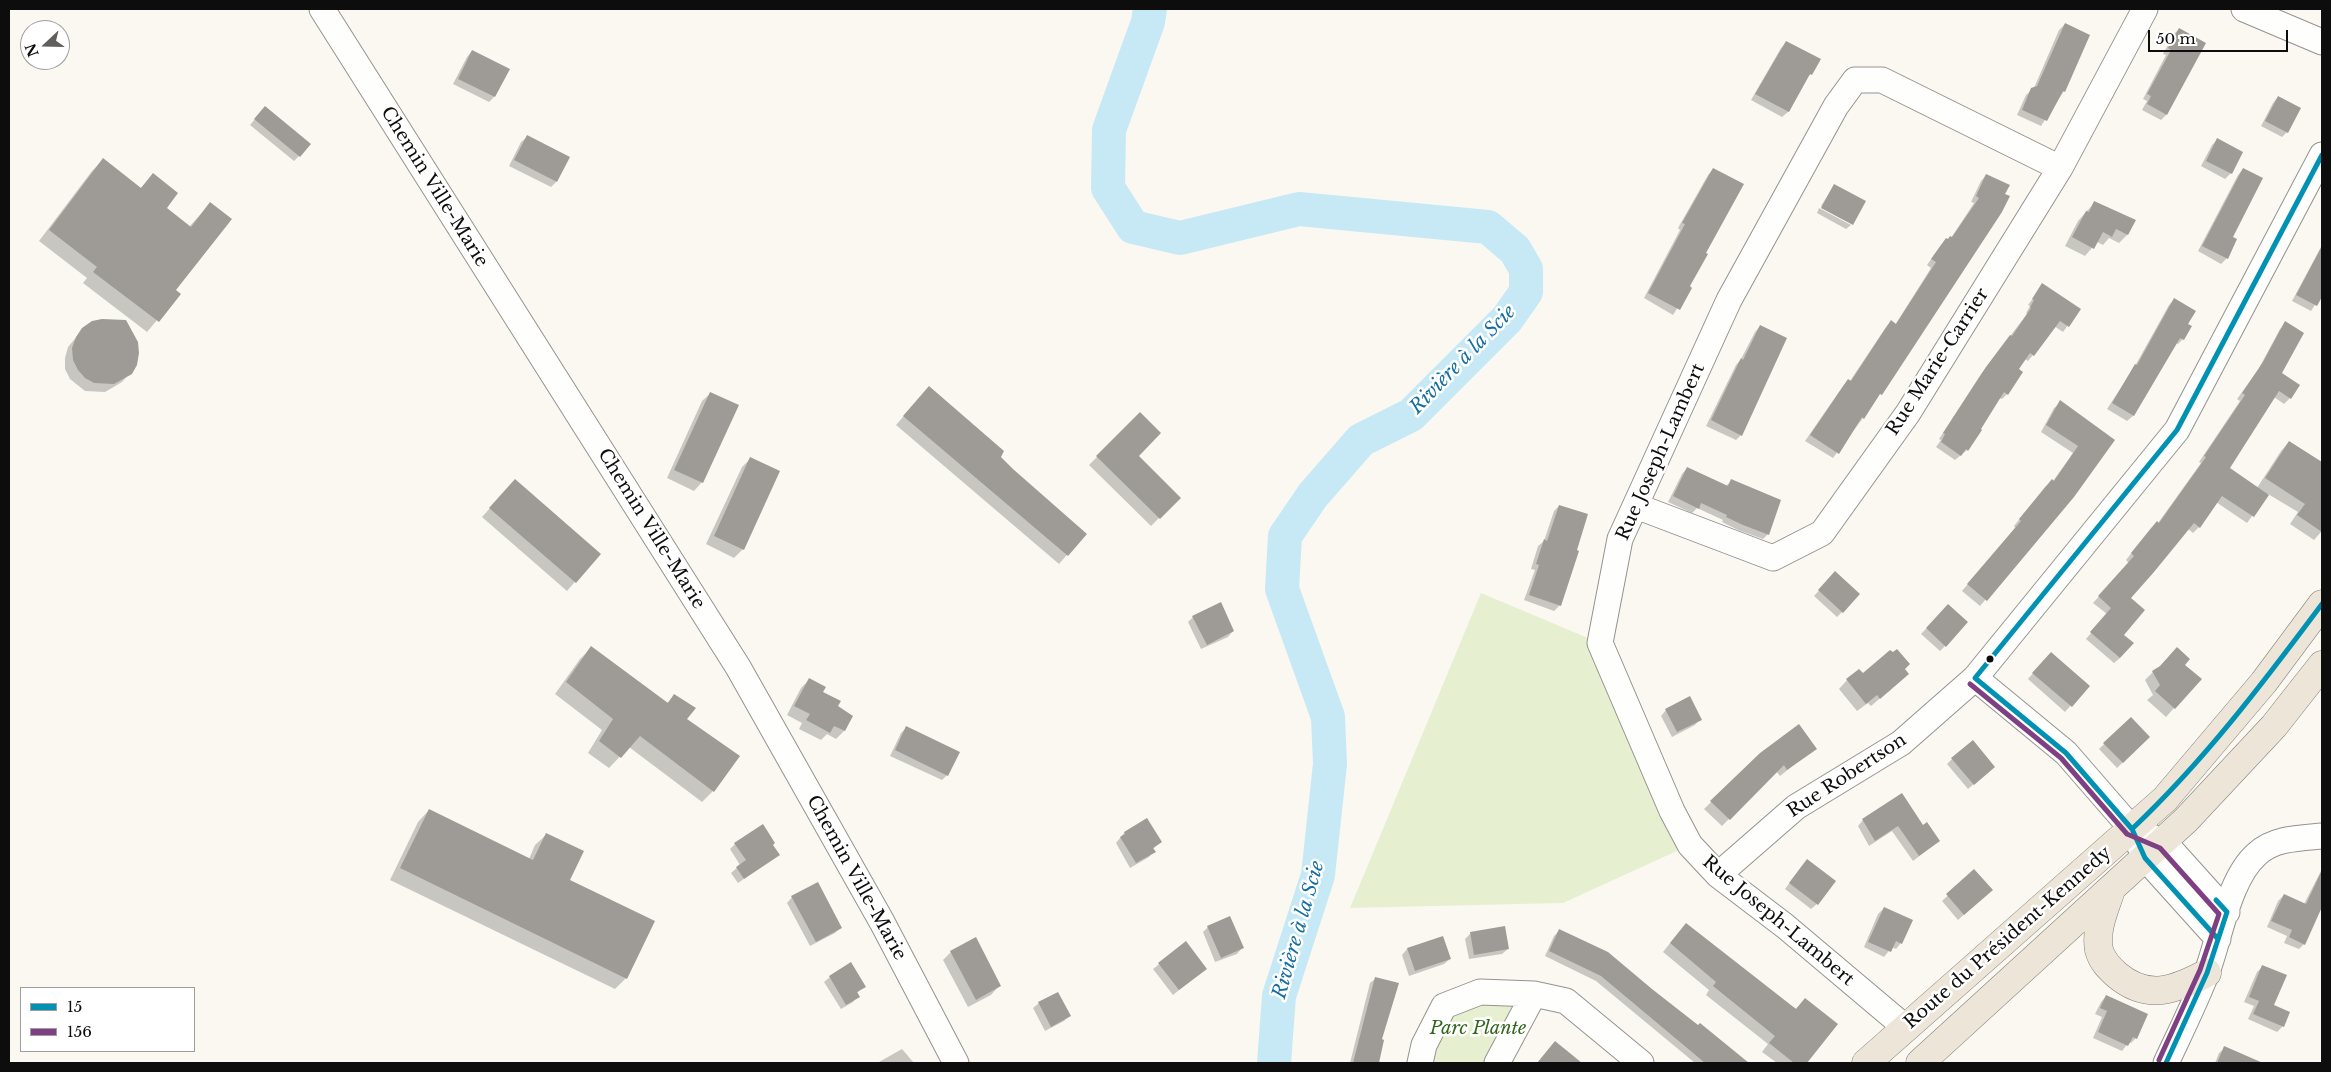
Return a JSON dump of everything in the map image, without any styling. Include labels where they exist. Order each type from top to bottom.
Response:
[{"type":"main road","name":"Route du Président-Kennedy","points":[[1866,1063],[2165,799],[2264,682],[2322,604]]},
{"type":"main road","name":"Route du Président-Kennedy","points":[[1920,1063],[2155,850],[2274,726],[2322,665]]},
{"type":"main road","points":[[2112,888],[2100,922],[2099,938],[2103,960],[2110,969],[2124,981],[2144,989],[2162,991],[2186,984],[2206,973]]},
{"type":"street","name":"Chemin Ville-Marie","points":[[322,9],[738,667],[882,922],[956,1063]]},
{"type":"street","name":"Rue Marie-Carrier","points":[[1636,506],[1773,558],[1822,533],[1908,412],[2060,168],[2145,9]]},
{"type":"street","points":[[2244,9],[2322,42]]},
{"type":"street","name":"Rue Joseph-Lambert","points":[[1906,1028],[1785,926],[1718,875],[1690,846],[1672,811],[1600,644],[1620,539],[1729,300],[1836,106],[1855,80],[1882,80],[2060,168]]},
{"type":"street","name":"Rue Robertson","points":[[1718,875],[1796,807],[1901,743],[1975,678],[2176,430],[2322,155]]},
{"type":"street","points":[[1975,678],[2066,753],[2132,829],[2227,912]]},
{"type":"street","points":[[2166,1063],[2206,973],[2244,867],[2258,852],[2274,843],[2294,838],[2322,836]]},
{"type":"street","points":[[2155,850],[2218,939]]},
{"type":"street","points":[[1420,1063],[1424,1045],[1444,1006],[1480,992],[1534,994],[1566,1001],[1642,1063]]},
{"type":"street","points":[[1497,1063],[1534,994]]},
{"type":"green space","points":[[1481,593],[1600,643],[1690,845],[1563,903],[1350,908]]},
{"type":"green space","name":"Parc Plante","points":[[1534,994],[1497,1063],[1420,1063],[1444,1006]]},
{"type":"building","points":[[2065,23],[2090,35],[2065,92],[2063,91],[2047,121],[2022,110],[2031,88],[2037,86]]},
{"type":"building","points":[[2179,28],[2206,43],[2167,115],[2147,104],[2151,96],[2147,94],[2171,50],[2168,48]]},
{"type":"building","points":[[1786,41],[1821,59],[1812,75],[1810,74],[1789,112],[1755,94]]},
{"type":"building","points":[[472,50],[510,69],[495,97],[458,79]]},
{"type":"building","points":[[2278,96],[2301,108],[2288,133],[2265,121]]},
{"type":"building","points":[[265,106],[311,144],[300,157],[254,119]]},
{"type":"building","points":[[527,135],[570,157],[557,182],[514,160]]},
{"type":"building","points":[[2217,138],[2243,152],[2232,174],[2206,161]]},
{"type":"building","points":[[103,158],[141,188],[153,173],[178,193],[167,208],[191,227],[210,202],[232,219],[176,290],[181,294],[159,322],[93,272],[97,267],[49,230]]},
{"type":"building","points":[[1713,168],[1744,184],[1706,253],[1708,254],[1690,286],[1692,288],[1680,310],[1648,293],[1685,224],[1682,223]]},
{"type":"building","points":[[2243,168],[2263,178],[2233,237],[2237,239],[2228,259],[2202,246]]},
{"type":"building","points":[[1986,174],[2010,185],[2005,194],[2010,196],[2002,212],[1882,395],[1880,394],[1864,419],[1862,417],[1839,454],[1810,435],[1848,379],[1851,381],[1891,320],[1896,324],[1936,262],[1931,259],[1946,238],[1952,237],[1979,198],[1976,196]]},
{"type":"building","points":[[1834,184],[1866,201],[1853,225],[1821,208]]},
{"type":"building","points":[[2094,201],[2136,220],[2128,235],[2116,229],[2112,237],[2103,232],[2094,249],[2072,237],[2086,211],[2089,212]]},
{"type":"building","points":[[2322,246],[2322,297],[2317,306],[2296,295]]},
{"type":"building","points":[[2042,283],[2081,309],[2069,327],[2060,321],[2034,356],[2030,353],[2019,369],[2023,372],[2008,395],[2004,392],[1968,451],[1966,449],[1961,456],[1941,442],[1945,434],[1943,433],[1986,367],[2010,335],[2012,336],[2031,308],[2034,300],[2032,299]]},
{"type":"building","points":[[2174,298],[2196,311],[2188,324],[2192,326],[2184,340],[2180,338],[2134,416],[2112,403],[2135,364],[2137,365]]},
{"type":"building","points":[[102,319],[126,320],[138,342],[137,365],[132,374],[114,384],[94,383],[85,378],[73,360],[72,348],[82,328],[92,321]]},
{"type":"building","points":[[2285,321],[2304,333],[2282,373],[2300,385],[2291,399],[2279,391],[2230,468],[2269,495],[2254,517],[2222,496],[2200,528],[2194,523],[2131,598],[2145,610],[2124,635],[2134,643],[2120,658],[2090,632],[2111,608],[2098,596],[2134,556],[2131,553],[2157,521],[2159,523],[2206,457],[2204,456],[2245,395],[2242,393],[2263,362]]},
{"type":"building","points":[[1760,325],[1787,338],[1742,436],[1711,420],[1741,358],[1743,360]]},
{"type":"building","points":[[929,386],[1004,451],[1001,457],[1013,469],[1087,534],[1068,556],[903,416]]},
{"type":"building","points":[[710,392],[739,405],[703,483],[674,470]]},
{"type":"building","points":[[2060,400],[2115,440],[2074,497],[1987,601],[1967,584],[2021,521],[2019,519],[2052,479],[2054,481],[2078,446],[2046,425]]},
{"type":"building","points":[[1140,412],[1161,433],[1139,456],[1181,498],[1160,519],[1096,456]]},
{"type":"building","points":[[2289,441],[2322,462],[2322,532],[2297,515],[2305,504],[2265,478]]},
{"type":"building","points":[[750,457],[780,471],[744,550],[714,536]]},
{"type":"building","points":[[1687,467],[1728,486],[1731,479],[1781,500],[1769,535],[1726,517],[1727,515],[1701,503],[1699,509],[1673,496]]},
{"type":"building","points":[[515,479],[601,554],[576,583],[489,508]]},
{"type":"building","points":[[1559,505],[1588,514],[1577,550],[1579,551],[1561,606],[1529,595],[1539,565],[1536,564],[1544,539],[1547,541]]},
{"type":"building","points":[[1835,571],[1860,594],[1843,613],[1818,590]]},
{"type":"building","points":[[1221,602],[1234,631],[1207,645],[1192,616]]},
{"type":"building","points":[[1948,604],[1968,622],[1946,647],[1926,628]]},
{"type":"building","points":[[591,646],[668,703],[674,694],[696,708],[687,719],[740,756],[714,792],[640,736],[621,758],[599,741],[613,719],[566,682]]},
{"type":"building","points":[[2177,647],[2190,659],[2185,665],[2202,679],[2175,709],[2155,691],[2160,685],[2152,671],[2160,666]]},
{"type":"building","points":[[1897,649],[1910,664],[1905,669],[1909,674],[1880,699],[1877,695],[1866,704],[1846,679],[1859,669],[1863,673],[1890,650],[1893,652]]},
{"type":"building","points":[[2051,652],[2090,686],[2072,707],[2032,673]]},
{"type":"building","points":[[809,678],[826,687],[823,692],[841,701],[838,706],[853,716],[845,731],[834,726],[830,733],[806,720],[810,714],[794,706]]},
{"type":"building","points":[[1690,696],[1702,720],[1677,732],[1665,709]]},
{"type":"building","points":[[2131,717],[2150,737],[2123,763],[2103,743]]},
{"type":"building","points":[[1799,724],[1817,749],[1787,770],[1784,765],[1730,820],[1710,801],[1760,753]]},
{"type":"building","points":[[906,726],[960,752],[948,776],[895,750]]},
{"type":"building","points":[[1973,740],[1995,767],[1974,785],[1951,758]]},
{"type":"building","points":[[1902,793],[1923,825],[1927,822],[1940,841],[1919,856],[1898,826],[1875,841],[1862,819]]},
{"type":"building","points":[[429,809],[533,860],[546,833],[584,851],[570,880],[655,921],[627,979],[400,868]]},
{"type":"building","points":[[1147,818],[1162,842],[1153,848],[1156,852],[1136,863],[1120,837],[1125,834],[1124,832]]},
{"type":"building","points":[[763,824],[780,855],[744,879],[736,867],[746,860],[734,843]]},
{"type":"building","points":[[1807,859],[1836,881],[1818,905],[1789,883]]},
{"type":"building","points":[[1974,869],[1993,890],[1964,915],[1946,894]]},
{"type":"building","points":[[2322,870],[2322,907],[2305,945],[2289,937],[2292,930],[2271,921],[2284,894],[2306,904]]},
{"type":"building","points":[[818,882],[842,928],[816,942],[791,896]]},
{"type":"building","points":[[1884,907],[1913,920],[1902,944],[1896,941],[1891,952],[1868,942]]},
{"type":"building","points":[[1230,916],[1244,948],[1221,958],[1207,926]]},
{"type":"building","points":[[1686,923],[1796,1009],[1805,998],[1838,1024],[1807,1063],[1794,1063],[1769,1043],[1775,1036],[1713,986],[1716,982],[1670,943]]},
{"type":"building","points":[[1505,926],[1509,949],[1474,955],[1470,932]]},
{"type":"building","points":[[1559,929],[1608,952],[1652,989],[1698,1025],[1700,1023],[1749,1063],[1705,1063],[1601,976],[1549,951]]},
{"type":"building","points":[[1443,936],[1451,959],[1415,971],[1407,948]]},
{"type":"building","points":[[976,937],[1001,986],[976,1000],[950,951]]},
{"type":"building","points":[[1186,941],[1207,969],[1179,990],[1158,963]]},
{"type":"building","points":[[851,962],[866,987],[857,992],[860,997],[846,1005],[829,976]]},
{"type":"building","points":[[2262,965],[2287,975],[2274,1005],[2290,1012],[2284,1027],[2253,1014],[2259,1001],[2249,997]]},
{"type":"building","points":[[1375,977],[1399,983],[1382,1039],[1384,1040],[1379,1063],[1353,1063]]},
{"type":"building","points":[[1058,992],[1071,1016],[1051,1027],[1038,1002]]},
{"type":"building","points":[[2106,995],[2148,1014],[2137,1039],[2133,1037],[2128,1046],[2098,1032],[2107,1011],[2100,1008]]},
{"type":"building","points":[[1555,1041],[1582,1063],[1537,1063]]},
{"type":"building","points":[[2224,1046],[2263,1063],[2217,1063]]},
{"type":"waterway","name":"Rivière à la Scie","points":[[1150,9],[1148,22],[1109,130],[1108,188],[1133,227],[1180,238],[1299,209],[1488,227],[1515,250],[1526,269],[1526,292],[1507,319],[1411,415],[1361,440],[1313,495],[1285,536],[1282,589],[1328,717],[1330,764],[1318,875],[1279,996],[1274,1063]]},
{"type":"transit line","name":"15","points":[[1975,678],[2177,430],[2322,155]]},
{"type":"transit line","name":"15","points":[[2132,829],[2184,776],[2232,721],[2322,604]]},
{"type":"transit line","name":"15","points":[[1975,678],[2066,753],[2132,829],[2145,858],[2218,939]]},
{"type":"transit line","name":"156","points":[[1970,684],[2061,758],[2127,834],[2160,848],[2219,914],[2200,970],[2159,1060]]},
{"type":"transit line","name":"15","points":[[2166,1063],[2207,973],[2227,912],[2216,900]]}]
